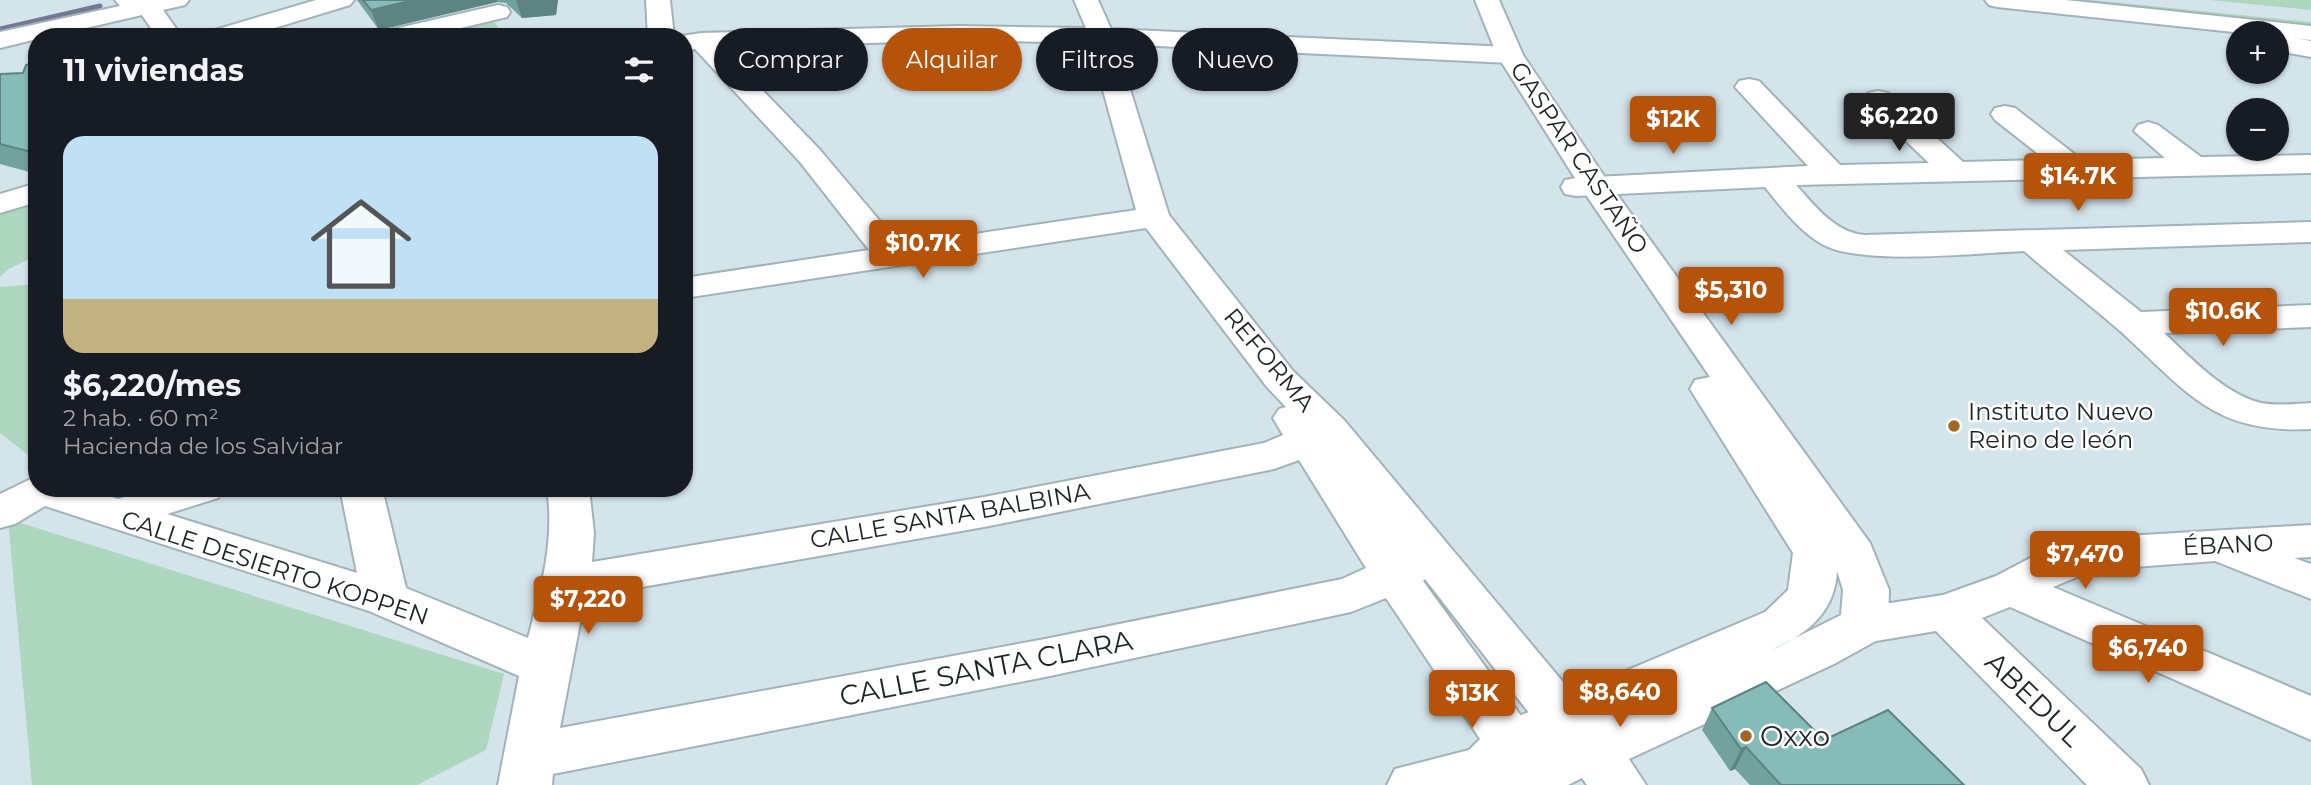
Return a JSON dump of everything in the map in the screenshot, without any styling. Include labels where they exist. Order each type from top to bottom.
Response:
[{"type":"street","points":[[46,28],[139,4],[177,0]]},
{"type":"street","points":[[247,28],[341,0],[368,28]]},
{"type":"street","points":[[658,0],[660,28]]},
{"type":"street","name":"REFORMA","points":[[1086,0],[1097,28]]},
{"type":"street","name":"GASPAR CASTAÑO","points":[[1466,0],[1593,196],[1815,552],[1815,578],[1809,601],[1782,625],[1592,753]]},
{"type":"street","name":"GASPAR CASTAÑO","points":[[1487,0],[1500,55]]},
{"type":"street","points":[[2005,0],[2226,28]]},
{"type":"street","points":[[2113,0],[2311,20]]},
{"type":"street","points":[[139,4],[162,28]]},
{"type":"street","points":[[393,28],[501,13]]},
{"type":"street","points":[[693,41],[957,22],[1036,30]]},
{"type":"street","points":[[2289,32],[2311,33]]},
{"type":"street","points":[[0,40],[28,33]]},
{"type":"street","points":[[1158,39],[1500,55]]},
{"type":"street","points":[[693,41],[810,156],[893,258]]},
{"type":"street","points":[[2289,45],[2311,49]]},
{"type":"street","points":[[1749,87],[1832,174]]},
{"type":"street","name":"REFORMA","points":[[1116,91],[1154,217],[1280,380],[1290,412],[1318,435],[1414,566]]},
{"type":"street","points":[[1878,99],[1954,170]]},
{"type":"street","points":[[2006,114],[2073,167]]},
{"type":"street","points":[[2148,131],[2195,167]]},
{"type":"street","points":[[1593,196],[1782,187],[1832,174],[2311,164]]},
{"type":"street","points":[[1782,187],[1827,232],[1841,241],[1880,246],[2311,232]]},
{"type":"street","points":[[0,204],[28,195]]},
{"type":"street","name":"GASPAR CASTAÑO","points":[[1415,785],[1592,753],[1816,651],[1864,625],[1866,590],[1854,554],[1593,196]]},
{"type":"street","points":[[693,287],[1154,217]]},
{"type":"street","points":[[2032,241],[2132,323],[2199,384],[2228,404],[2249,413],[2276,418],[2311,416]]},
{"type":"street","points":[[2132,323],[2311,316]]},
{"type":"street","name":"CALLE SANTA BALBINA","points":[[565,583],[997,510],[1274,455],[1318,435]]},
{"type":"street","points":[[0,513],[29,497]]},
{"type":"street","name":"CALLE DESIERTO KOPPEN","points":[[65,497],[114,515],[385,599],[545,666]]},
{"type":"street","points":[[114,515],[173,497]]},
{"type":"street","points":[[363,497],[385,599]]},
{"type":"street","points":[[527,770],[545,666],[565,583],[573,521],[569,497]]},
{"type":"street","name":"ÉBANO","points":[[1864,625],[1946,612],[2012,587],[2052,567],[2093,554],[2311,541]]},
{"type":"street","points":[[2217,545],[2311,582]]},
{"type":"street","points":[[1414,566],[1532,677],[1592,753]]},
{"type":"street","points":[[1414,566],[1517,767]]},
{"type":"street","name":"CALLE SANTA CLARA","points":[[527,770],[1352,595],[1414,566]]},
{"type":"street","points":[[2012,587],[2311,719]]},
{"type":"street","name":"ABEDUL","points":[[1946,612],[2122,785]]},
{"type":"green space","points":[[2054,0],[2092,0],[2311,22],[2311,26],[2289,24],[2289,21],[2262,21]]},
{"type":"green space","points":[[2209,0],[2311,0],[2311,10]]},
{"type":"green space","points":[[489,16],[499,28],[437,28]]},
{"type":"green space","points":[[28,201],[28,260],[7,270],[0,277],[0,212]]},
{"type":"green space","points":[[28,285],[28,455],[0,433],[0,287]]},
{"type":"green space","points":[[8,519],[504,674],[486,750],[417,785],[32,785]]},
{"type":"building","points":[[363,0],[414,0],[371,10]]},
{"type":"building","points":[[26,65],[28,151],[0,144],[0,74],[23,73]]},
{"type":"building","points":[[1766,682],[1824,740],[1888,710],[1964,785],[1781,785],[1746,747],[1741,749],[1712,708]]},
{"type":"waterway","points":[[0,29],[100,6]]},
{"type":"place","name":"Instituto Nuevo Reino de león","points":[[1954,426]]},
{"type":"place","name":"Oxxo","points":[[1746,736]]}]
